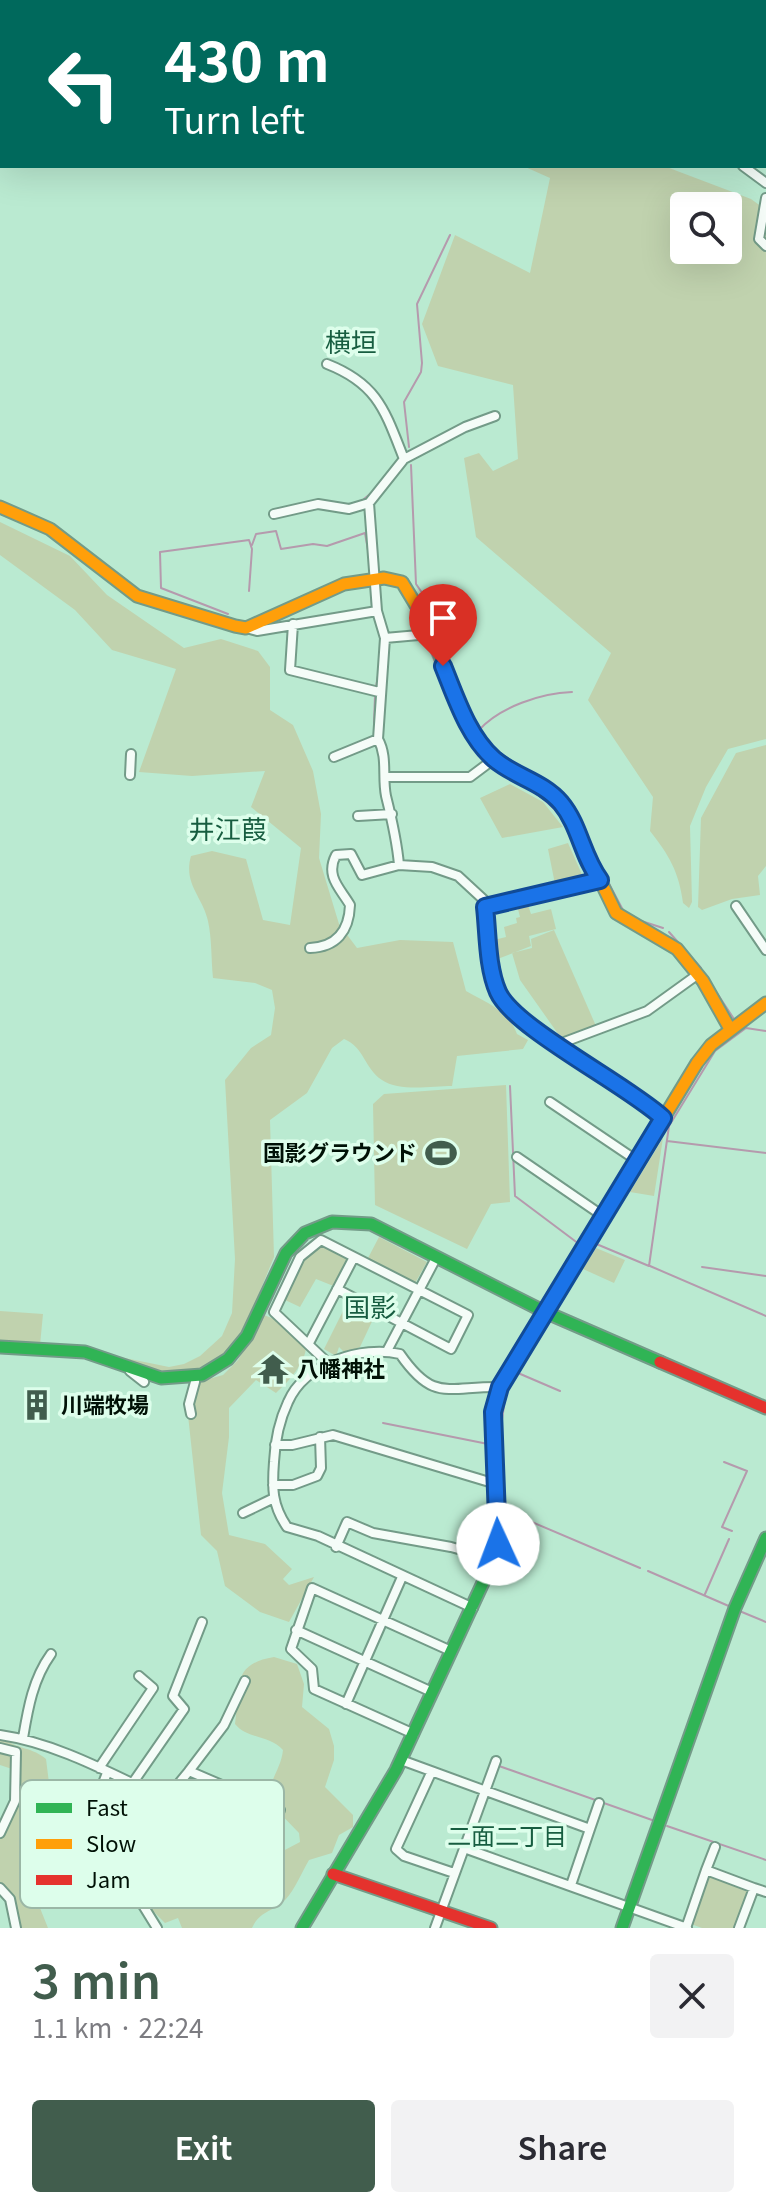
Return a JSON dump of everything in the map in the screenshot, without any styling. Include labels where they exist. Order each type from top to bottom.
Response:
[{"type":"street","points":[[746,168],[766,183]]},
{"type":"street","points":[[766,198],[759,239],[766,246]]},
{"type":"street","points":[[327,364],[353,374],[372,390],[404,459]]},
{"type":"street","points":[[274,514],[318,504],[349,509],[369,503],[404,459],[465,427],[495,416]]},
{"type":"street","points":[[369,503],[377,611],[385,638],[378,739],[383,748],[399,865]]},
{"type":"street","points":[[0,507],[50,529],[137,596],[190,615],[257,631],[377,611]]},
{"type":"street","points":[[246,628],[342,585],[374,577],[402,582],[419,605],[474,736],[494,759],[534,780],[561,803],[574,821],[586,857],[621,918],[666,939],[687,958],[730,1029]]},
{"type":"street","points":[[293,624],[290,670],[379,692]]},
{"type":"street","points":[[385,638],[430,634]]},
{"type":"street","points":[[334,757],[378,739]]},
{"type":"street","points":[[130,775],[131,754]]},
{"type":"street","points":[[385,777],[470,777],[494,759]]},
{"type":"street","points":[[358,816],[392,814]]},
{"type":"street","points":[[310,948],[325,947],[337,941],[346,927],[350,905],[331,874],[330,865],[336,855],[351,854],[362,875],[399,865],[448,870],[473,889],[485,907],[497,991],[517,1016],[644,1101],[663,1118]]},
{"type":"street","points":[[485,907],[600,880]]},
{"type":"street","points":[[736,906],[766,950]]},
{"type":"street","points":[[559,1044],[647,1011],[697,975]]},
{"type":"street","points":[[307,1926],[333,1874],[401,1760],[494,1559],[498,1544],[493,1412],[500,1387],[636,1160],[704,1054],[730,1029],[766,1003]]},
{"type":"street","points":[[550,1102],[636,1160]]},
{"type":"street","points":[[517,1157],[603,1216]]},
{"type":"street","points":[[130,1371],[171,1380],[187,1380],[211,1372],[231,1359],[247,1338],[286,1249],[306,1232],[347,1220],[371,1224],[545,1312],[766,1408]]},
{"type":"street","points":[[328,1363],[274,1312],[300,1257],[321,1240],[468,1315],[451,1349],[337,1289]]},
{"type":"street","points":[[309,1343],[354,1257]]},
{"type":"street","points":[[387,1351],[436,1258]]},
{"type":"street","points":[[0,1347],[97,1355],[130,1371],[144,1382]]},
{"type":"street","points":[[473,1608],[318,1536],[287,1527],[272,1499],[275,1445],[289,1398],[328,1363],[364,1351],[400,1354],[417,1378],[428,1386],[441,1389],[500,1387]]},
{"type":"street","points":[[191,1414],[189,1404],[195,1382]]},
{"type":"street","points":[[275,1445],[292,1445],[333,1435],[496,1484]]},
{"type":"street","points":[[273,1485],[293,1485],[317,1476],[321,1468],[320,1437]]},
{"type":"street","points":[[243,1513],[272,1499]]},
{"type":"street","points":[[336,1547],[347,1522],[373,1533],[451,1547],[494,1559]]},
{"type":"street","points":[[622,1928],[735,1608],[766,1538]]},
{"type":"street","points":[[346,1704],[402,1577]]},
{"type":"street","points":[[414,1734],[314,1689],[312,1669],[291,1649],[312,1588],[451,1651]]},
{"type":"street","points":[[135,1780],[184,1709],[173,1696],[202,1622]]},
{"type":"street","points":[[296,1630],[432,1692]]},
{"type":"street","points":[[23,1738],[29,1699],[51,1654]]},
{"type":"street","points":[[101,1780],[103,1771],[153,1688],[139,1676]]},
{"type":"street","points":[[182,1780],[224,1725],[245,1681]]},
{"type":"street","points":[[0,1735],[23,1738],[123,1780]]},
{"type":"street","points":[[0,1748],[16,1752],[15,1801],[0,1833]]},
{"type":"street","points":[[401,1760],[590,1829]]},
{"type":"street","points":[[435,1928],[496,1761]]},
{"type":"street","points":[[189,1771],[210,1780]]},
{"type":"street","points":[[431,1773],[396,1849],[404,1856],[454,1873]]},
{"type":"street","points":[[0,1788],[13,1788]]},
{"type":"street","points":[[571,1885],[599,1803]]},
{"type":"street","points":[[464,1848],[686,1928],[715,1847]]},
{"type":"street","points":[[706,1870],[766,1892]]},
{"type":"street","points":[[333,1874],[491,1928]]},
{"type":"street","points":[[0,1888],[10,1899],[16,1928]]},
{"type":"street","points":[[739,1928],[754,1888]]},
{"type":"street","points":[[145,1908],[157,1928]]},
{"type":"green space","points":[[528,168],[669,168],[733,192],[670,192],[670,264],[742,264],[742,196],[766,210],[766,739],[728,749],[706,787],[690,826],[692,902],[689,908],[683,903],[672,864],[650,831],[653,797],[588,700],[611,653],[476,537],[464,458],[479,453],[493,471],[518,459],[513,385],[438,366],[422,324],[455,235],[530,273],[550,178]]},
{"type":"green space","points":[[0,522],[70,556],[107,595],[184,648],[221,639],[258,651],[270,667],[270,710],[293,725],[313,771],[321,814],[319,858],[339,924],[357,948],[400,940],[453,942],[466,991],[502,1013],[517,1034],[528,1040],[523,1049],[457,1056],[452,1086],[406,1087],[389,1084],[371,1070],[351,1043],[344,1039],[332,1048],[307,1093],[270,1120],[274,1257],[240,1340],[223,1358],[185,1374],[164,1375],[115,1356],[169,1367],[200,1356],[222,1336],[232,1313],[235,1259],[225,1080],[251,1048],[271,1035],[275,1008],[272,990],[255,983],[213,978],[209,928],[206,912],[190,875],[191,856],[212,851],[246,859],[263,920],[290,925],[301,848],[251,807],[265,771],[192,776],[139,772],[176,669],[112,650],[75,610],[0,555]]},
{"type":"green space","points":[[766,745],[766,866],[758,876],[760,895],[732,899],[702,910],[698,907],[701,818],[736,753]]},
{"type":"green space","points":[[510,784],[543,802],[563,827],[502,838],[480,798]]},
{"type":"green space","points":[[568,843],[584,879],[555,884],[548,849]]},
{"type":"green space","points":[[527,902],[531,914],[551,909],[556,929],[529,936],[531,946],[495,960],[490,941],[506,937],[504,927],[517,923],[516,918],[520,917],[517,905]]},
{"type":"green space","points":[[554,930],[596,1026],[561,1038],[520,980],[512,953],[532,948],[531,939]]},
{"type":"green space","name":"国影グラウンド","points":[[506,1085],[510,1202],[491,1204],[467,1249],[375,1205],[373,1104],[384,1094]]},
{"type":"green space","points":[[663,1138],[654,1196],[630,1192]]},
{"type":"green space","points":[[379,1237],[427,1262],[414,1285],[367,1260]]},
{"type":"green space","points":[[320,1244],[351,1259],[336,1287],[316,1279],[300,1307],[283,1299],[302,1259]]},
{"type":"green space","points":[[596,1248],[625,1260],[614,1283],[583,1269]]},
{"type":"green space","points":[[348,1301],[375,1315],[360,1347],[345,1353],[339,1347],[336,1356],[324,1349]]},
{"type":"green space","points":[[0,1311],[43,1314],[40,1345],[0,1341]]},
{"type":"green space","points":[[264,1315],[279,1321],[306,1346],[305,1352],[296,1372],[276,1393],[256,1380],[229,1408],[222,1493],[229,1535],[265,1544],[292,1569],[283,1579],[289,1585],[314,1577],[289,1622],[260,1612],[225,1586],[217,1551],[201,1535],[187,1406],[198,1382],[223,1375],[238,1360]]},
{"type":"green space","points":[[274,1657],[297,1664],[304,1684],[302,1707],[329,1729],[334,1746],[334,1760],[325,1787],[353,1815],[353,1827],[339,1835],[332,1853],[309,1860],[284,1901],[284,1850],[300,1842],[299,1833],[284,1818],[284,1780],[273,1780],[283,1750],[235,1724],[240,1680],[250,1666]]},
{"type":"green space","points":[[0,1737],[46,1759],[49,1780],[20,1780],[20,1908],[40,1908],[48,1928],[16,1928],[13,1907],[0,1889],[0,1838],[16,1801],[12,1769],[0,1765]]},
{"type":"green space","points":[[708,1876],[749,1891],[735,1928],[702,1928],[691,1924]]},
{"type":"green space","points":[[150,1908],[274,1908],[263,1914],[252,1928],[182,1928],[178,1918],[165,1923]]},
{"type":"waterway","points":[[409,447],[404,402],[421,372],[422,363],[417,304],[450,235]]},
{"type":"waterway","points":[[411,465],[416,584],[425,597]]},
{"type":"waterway","points":[[364,499],[376,489]]},
{"type":"waterway","points":[[252,545],[256,534],[276,531],[281,549],[313,544],[327,546],[365,533],[369,556]]},
{"type":"waterway","points":[[228,614],[161,588],[160,552],[249,540],[252,549],[249,591]]},
{"type":"waterway","points":[[371,585],[372,608]]},
{"type":"waterway","points":[[427,605],[440,638]]},
{"type":"waterway","points":[[376,621],[381,640]]},
{"type":"waterway","points":[[430,650],[449,697]]},
{"type":"waterway","points":[[376,687],[379,670]]},
{"type":"waterway","points":[[479,730],[509,708],[547,695],[572,692]]},
{"type":"waterway","points":[[374,723],[375,696]]},
{"type":"waterway","points":[[453,707],[467,737],[484,758]]},
{"type":"waterway","points":[[493,766],[547,802],[571,833]]},
{"type":"waterway","points":[[391,799],[400,840]]},
{"type":"waterway","points":[[573,839],[575,846]]},
{"type":"waterway","points":[[577,852],[589,879]]},
{"type":"waterway","points":[[438,865],[450,870]]},
{"type":"waterway","points":[[606,878],[624,912]]},
{"type":"waterway","points":[[632,918],[663,928]]},
{"type":"waterway","points":[[669,932],[701,968]]},
{"type":"waterway","points":[[707,978],[734,1019]]},
{"type":"waterway","points":[[594,1243],[649,1266],[669,1126],[715,1051],[746,1028],[766,1031]]},
{"type":"waterway","points":[[510,1086],[515,1196],[579,1244]]},
{"type":"waterway","points":[[667,1141],[766,1153]]},
{"type":"waterway","points":[[557,1305],[589,1252]]},
{"type":"waterway","points":[[650,1266],[766,1316]]},
{"type":"waterway","points":[[702,1267],[766,1276]]},
{"type":"waterway","points":[[500,1433],[506,1392],[546,1324]]},
{"type":"waterway","points":[[518,1373],[560,1391]]},
{"type":"waterway","points":[[383,1423],[488,1444]]},
{"type":"waterway","points":[[500,1441],[506,1511],[640,1568]]},
{"type":"waterway","points":[[724,1462],[747,1471],[722,1527],[732,1531]]},
{"type":"waterway","points":[[705,1594],[729,1539]]},
{"type":"waterway","points":[[648,1571],[731,1607]]},
{"type":"waterway","points":[[737,1610],[766,1622]]},
{"type":"waterway","points":[[499,1766],[652,1820]]},
{"type":"waterway","points":[[667,1826],[766,1860]]},
{"type":"traffic: fast","points":[[0,1347],[85,1352],[161,1378],[202,1375],[228,1359],[247,1336],[286,1253],[305,1233],[332,1222],[371,1224],[545,1312],[660,1362]]},
{"type":"traffic: fast","points":[[302,1928],[396,1770],[494,1559],[498,1544],[493,1412],[500,1387],[547,1310]]},
{"type":"traffic: fast","points":[[622,1928],[735,1608],[766,1538]]},
{"type":"traffic: slow","points":[[0,507],[50,529],[137,596],[235,626],[246,628],[344,584],[384,578],[402,582],[431,630]]},
{"type":"traffic: slow","points":[[586,851],[616,913],[677,949],[703,981],[730,1029]]},
{"type":"traffic: slow","points":[[547,1310],[697,1063],[711,1045],[766,1003]]},
{"type":"traffic: jam","points":[[431,630],[455,698],[474,736],[493,756],[560,802],[586,851]]},
{"type":"traffic: jam","points":[[660,1362],[766,1408]]},
{"type":"traffic: jam","points":[[333,1874],[491,1928]]},
{"type":"place","name":"国影グラウンド","points":[[441,1153]]},
{"type":"place","name":"八幡神社","points":[[273,1369]]},
{"type":"place","name":"川端牧場","points":[[37,1405]]},
{"type":"district","name":"横垣","points":[[351,343]]},
{"type":"district","name":"井江葭","points":[[228,830]]},
{"type":"district","name":"国影","points":[[370,1308]]},
{"type":"district","name":"二面二丁目","points":[[507,1837]]},
{"type":"route","points":[[443,666],[474,736],[494,759],[534,780],[561,803],[574,821],[586,857],[600,880],[485,907],[497,991],[507,1007],[536,1030],[644,1101],[663,1118],[500,1387],[493,1412],[498,1544]]}]
